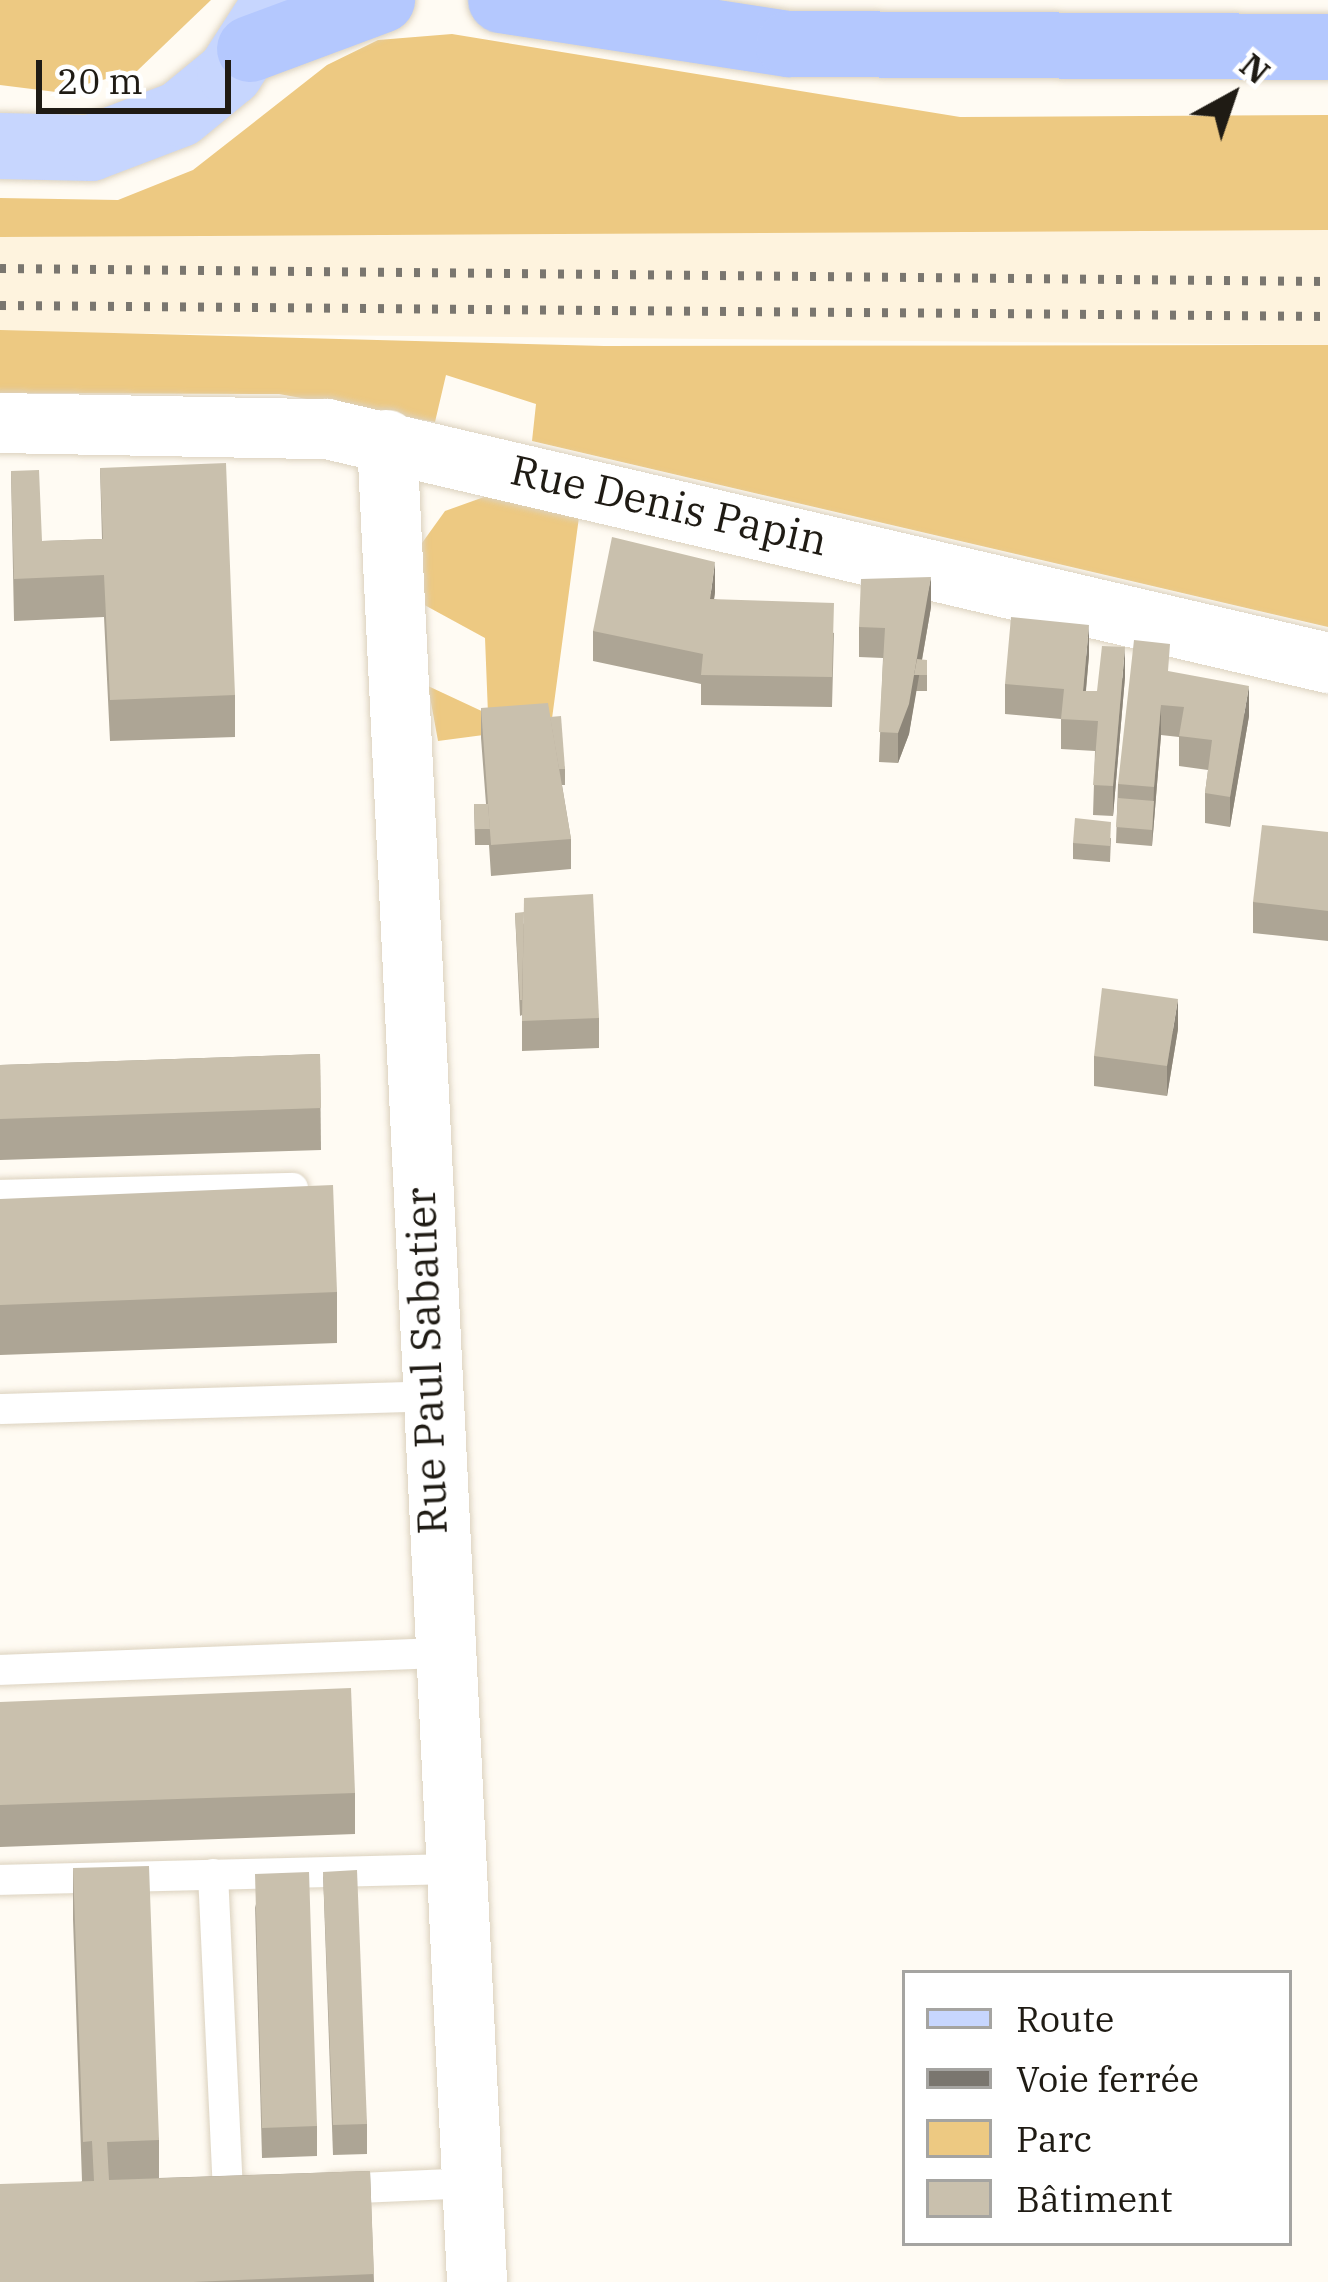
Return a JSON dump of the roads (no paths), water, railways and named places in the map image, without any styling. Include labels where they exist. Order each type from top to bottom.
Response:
[{"type":"highway","points":[[264,24],[382,0]]},
{"type":"highway","points":[[502,0],[789,44],[1328,47]]},
{"type":"main road","points":[[0,146],[91,148],[152,129],[264,24]]},
{"type":"street","name":"Rue Denis Papin","points":[[0,423],[279,424],[387,440],[1328,663]]},
{"type":"street","name":"Rue Paul Sabatier","points":[[387,440],[438,1653],[477,2282]]},
{"type":"lane","points":[[0,1195],[305,1187]]},
{"type":"lane","points":[[0,1409],[428,1396]]},
{"type":"lane","points":[[0,1670],[438,1653]]},
{"type":"lane","points":[[0,1880],[450,1869]]},
{"type":"lane","points":[[213,1874],[228,2194],[470,2183]]},
{"type":"railway","points":[[0,268],[1328,281]]},
{"type":"railway","points":[[0,305],[1328,316]]}]
